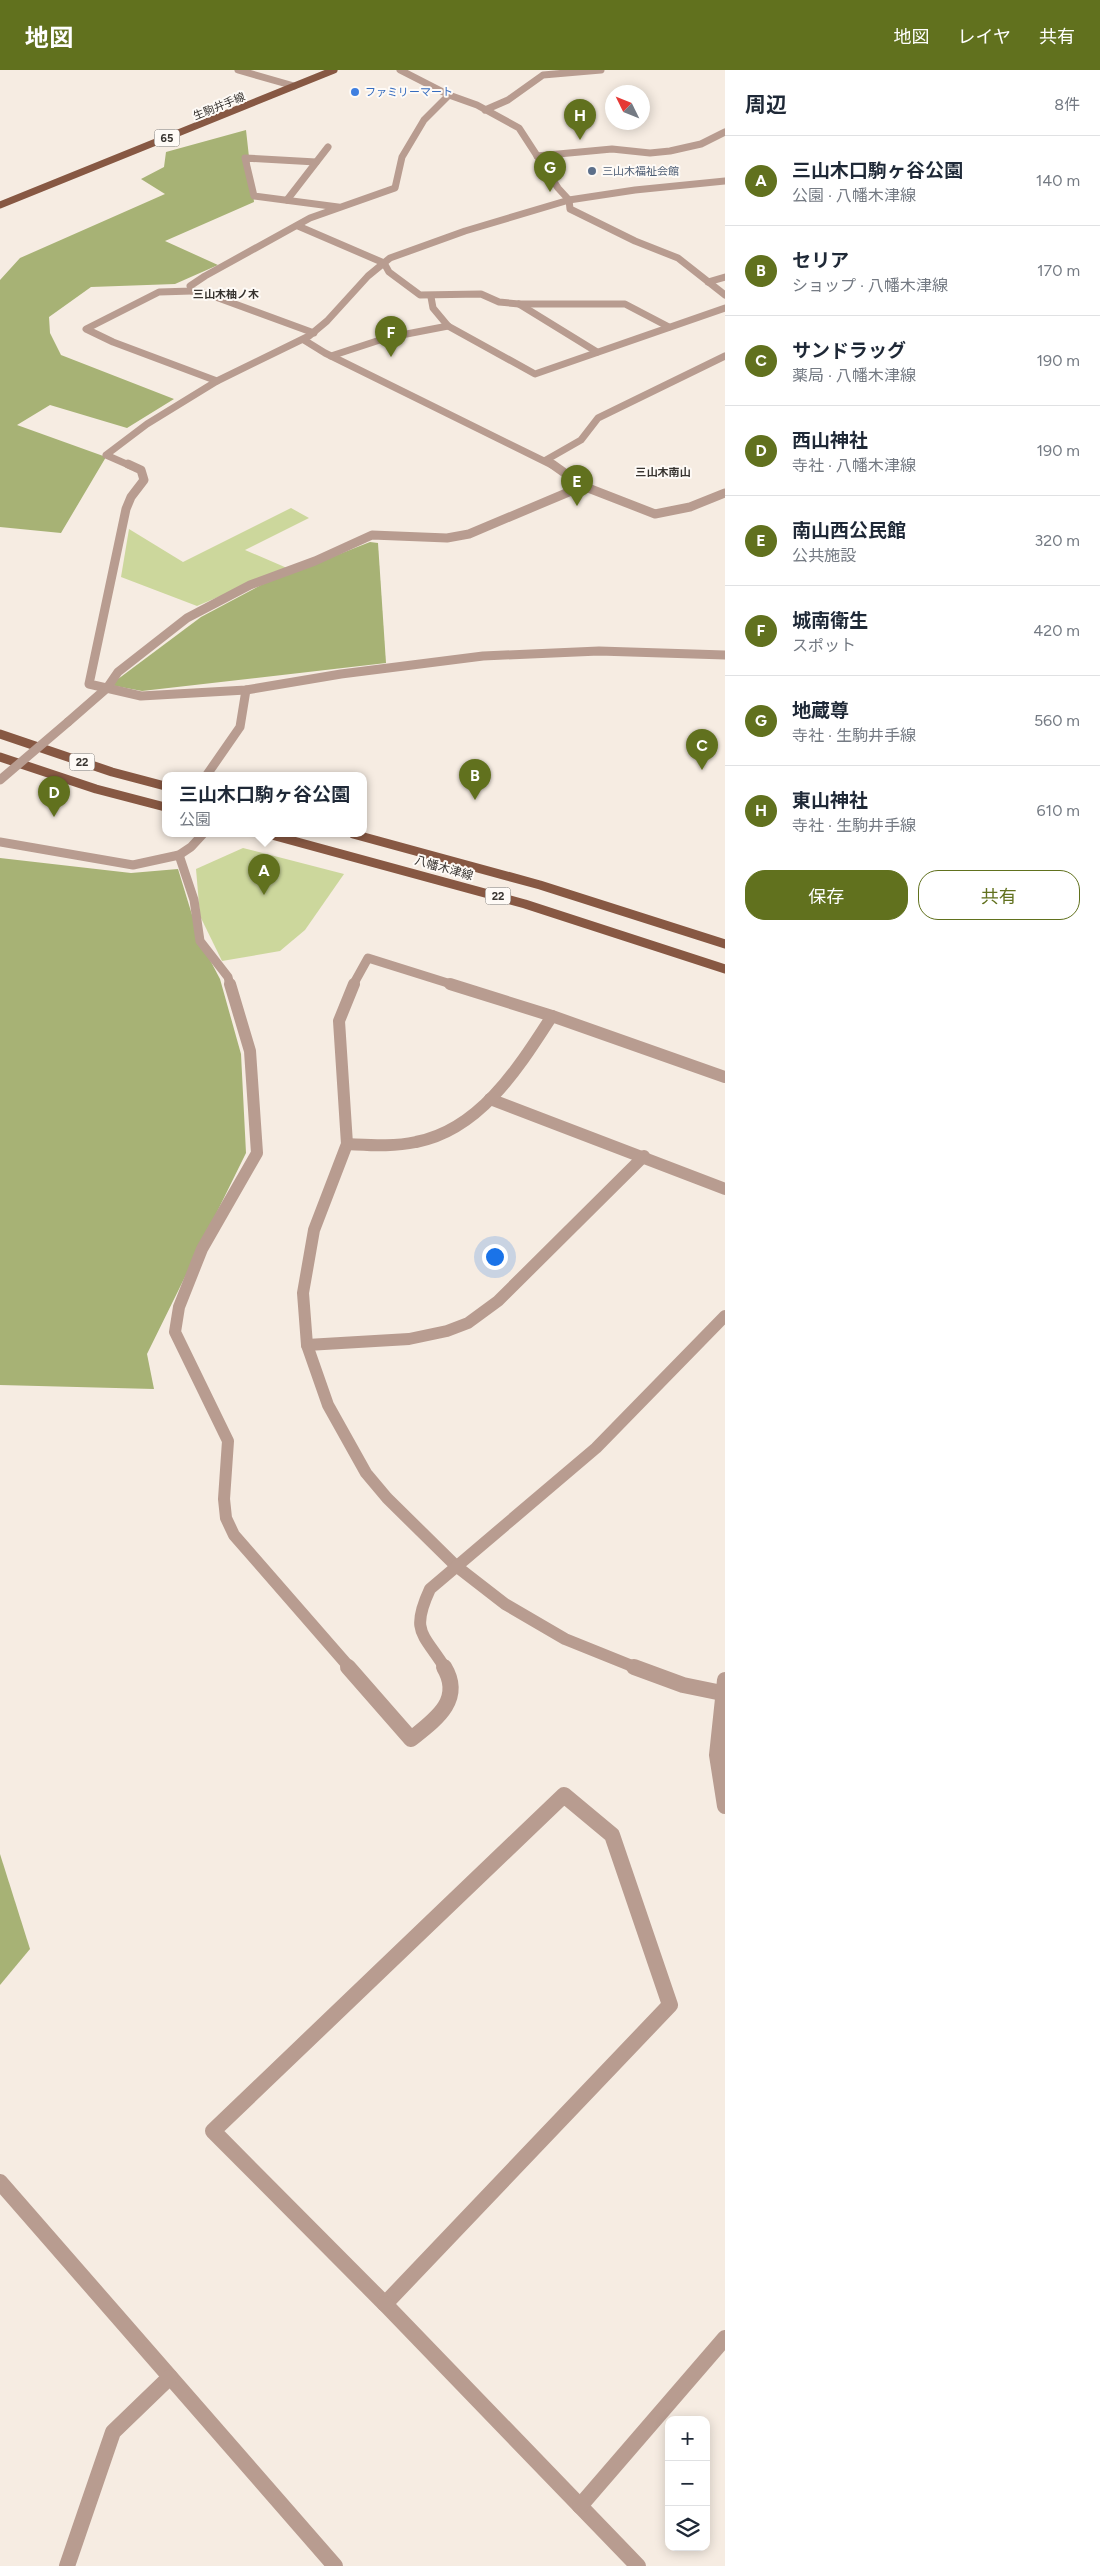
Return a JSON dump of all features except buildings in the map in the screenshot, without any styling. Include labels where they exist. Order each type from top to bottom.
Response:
[{"type":"main road","name":"生駒井手線","points":[[0,205],[334,70]]},
{"type":"main road","name":"22","points":[[0,734],[112,772],[162,785]]},
{"type":"main road","name":"22","points":[[0,757],[96,789],[162,806]]},
{"type":"main road","name":"八幡木津線","points":[[279,837],[525,904],[725,969]]},
{"type":"main road","name":"八幡木津線","points":[[364,837],[540,885],[725,944]]},
{"type":"street","points":[[238,70],[294,86]]},
{"type":"street","points":[[400,70],[449,95],[486,110],[519,128],[569,200],[570,209],[635,241],[678,258],[725,295]]},
{"type":"street","points":[[486,110],[508,100],[543,75],[601,70]]},
{"type":"street","points":[[192,291],[190,286],[205,276],[310,218],[394,188],[402,157],[424,120],[449,95]]},
{"type":"street","points":[[537,156],[612,149],[650,153],[670,151],[701,144],[725,132]]},
{"type":"street","points":[[287,200],[328,147]]},
{"type":"street","points":[[316,162],[245,158],[254,196],[342,208]]},
{"type":"street","points":[[723,182],[569,200],[465,231],[390,258],[314,333],[304,340],[217,381],[147,424],[106,454],[141,470],[144,480],[131,497],[126,509],[88,684],[141,696],[246,690],[341,674],[483,656],[599,651],[725,655]]},
{"type":"street","points":[[298,226],[384,263],[389,272],[420,296],[481,294],[499,302],[519,304],[625,304],[668,327]]},
{"type":"street","points":[[708,282],[725,277]]},
{"type":"street","points":[[217,381],[112,342],[86,329],[159,292],[192,291],[202,292],[314,333]]},
{"type":"street","points":[[431,296],[433,308],[448,326],[535,374],[725,308]]},
{"type":"street","points":[[519,304],[597,352]]},
{"type":"street","points":[[331,356],[386,338],[448,326]]},
{"type":"street","points":[[304,340],[331,356],[546,460],[583,486],[655,514],[690,507],[725,493]]},
{"type":"street","points":[[546,460],[581,440],[598,418],[725,356]]},
{"type":"street","points":[[0,780],[107,688],[118,672],[187,618],[250,585],[315,561],[372,535],[447,538],[469,534],[583,486]]},
{"type":"street","points":[[209,772],[240,727],[246,690]]},
{"type":"street","points":[[0,842],[133,865],[179,855],[191,847],[200,837]]},
{"type":"street","points":[[179,855],[194,900],[200,942],[228,977],[250,1051],[257,1153],[202,1249],[179,1307],[175,1332],[228,1441],[224,1499],[226,1518],[234,1535],[412,1739],[440,1714],[447,1704],[451,1692],[447,1670],[423,1642],[418,1624],[423,1601],[430,1589],[596,1448],[725,1316]]},
{"type":"street","points":[[725,1076],[552,1016],[368,958],[347,997],[338,1021],[347,1144],[314,1230],[303,1293],[307,1346],[328,1405],[345,1439],[366,1473],[410,1523],[456,1566],[505,1604],[565,1639],[683,1685],[724,1687],[716,1755],[725,1806]]},
{"type":"street","points":[[347,1144],[390,1147],[424,1141],[457,1126],[490,1099],[522,1065],[552,1016]]},
{"type":"street","points":[[490,1099],[644,1156],[725,1189]]},
{"type":"street","points":[[307,1346],[432,1336],[463,1325],[482,1314],[498,1301],[644,1156]]},
{"type":"street","points":[[385,2304],[670,2005],[612,1835],[564,1794],[213,2131],[385,2304],[638,2566]]},
{"type":"street","points":[[0,2182],[335,2566]]},
{"type":"street","points":[[580,2506],[725,2338]]},
{"type":"street","points":[[67,2566],[113,2432],[170,2377]]},
{"type":"green space","points":[[246,130],[254,202],[165,241],[218,265],[175,284],[91,287],[49,317],[50,333],[61,355],[174,399],[127,428],[50,405],[17,425],[106,457],[61,533],[0,527],[0,280],[20,258],[165,194],[141,179],[164,167],[166,152]]},
{"type":"green space","points":[[291,508],[309,518],[245,550],[287,568],[197,606],[121,577],[129,529],[183,562]]},
{"type":"green space","points":[[370,542],[378,543],[386,663],[142,691],[110,685],[201,617],[261,585]]},
{"type":"green space","points":[[243,848],[344,874],[305,930],[280,951],[222,961],[200,916],[196,869]]},
{"type":"green space","points":[[0,858],[131,873],[178,869],[200,941],[220,979],[241,1054],[246,1153],[147,1354],[154,1389],[0,1385]]},
{"type":"green space","points":[[0,1854],[30,1949],[0,1985]]},
{"type":"place","name":"ファミリーマート","points":[[355,92]]},
{"type":"place","name":"東山神社","points":[[580,140]]},
{"type":"place","name":"三山木福祉会館","points":[[592,171]]},
{"type":"place","name":"地蔵尊","points":[[550,192]]},
{"type":"place","name":"城南衛生","points":[[391,357]]},
{"type":"place","name":"南山西公民館","points":[[577,506]]},
{"type":"place","name":"サンドラッグ","points":[[702,770]]},
{"type":"place","name":"セリア","points":[[475,800]]},
{"type":"place","name":"西山神社","points":[[54,817]]},
{"type":"place","name":"三山木口駒ヶ谷公園","points":[[264,895]]},
{"type":"district","name":"三山木柚ノ木","points":[[226,294]]},
{"type":"district","name":"三山木南山","points":[[663,472]]}]
